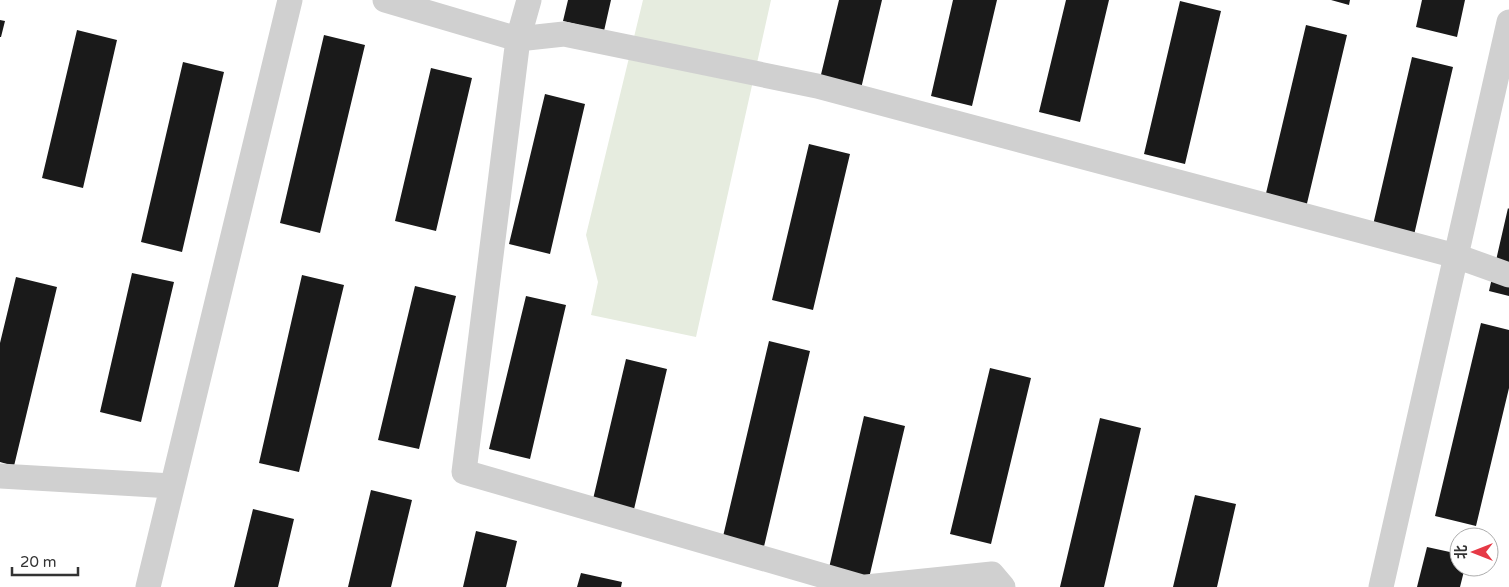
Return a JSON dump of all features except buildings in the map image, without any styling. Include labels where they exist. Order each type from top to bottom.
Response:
[{"type":"street","points":[[148,587],[290,0]]},
{"type":"street","points":[[385,0],[518,39],[564,34],[817,86],[1456,256],[1509,275]]},
{"type":"street","points":[[529,0],[518,39],[464,472],[864,587],[992,574],[1003,587]]},
{"type":"street","points":[[1381,587],[1509,22]]},
{"type":"street","points":[[0,476],[172,486]]},
{"type":"shaded area","points":[[643,0],[771,0],[696,337],[591,315],[598,282],[586,235]]}]
